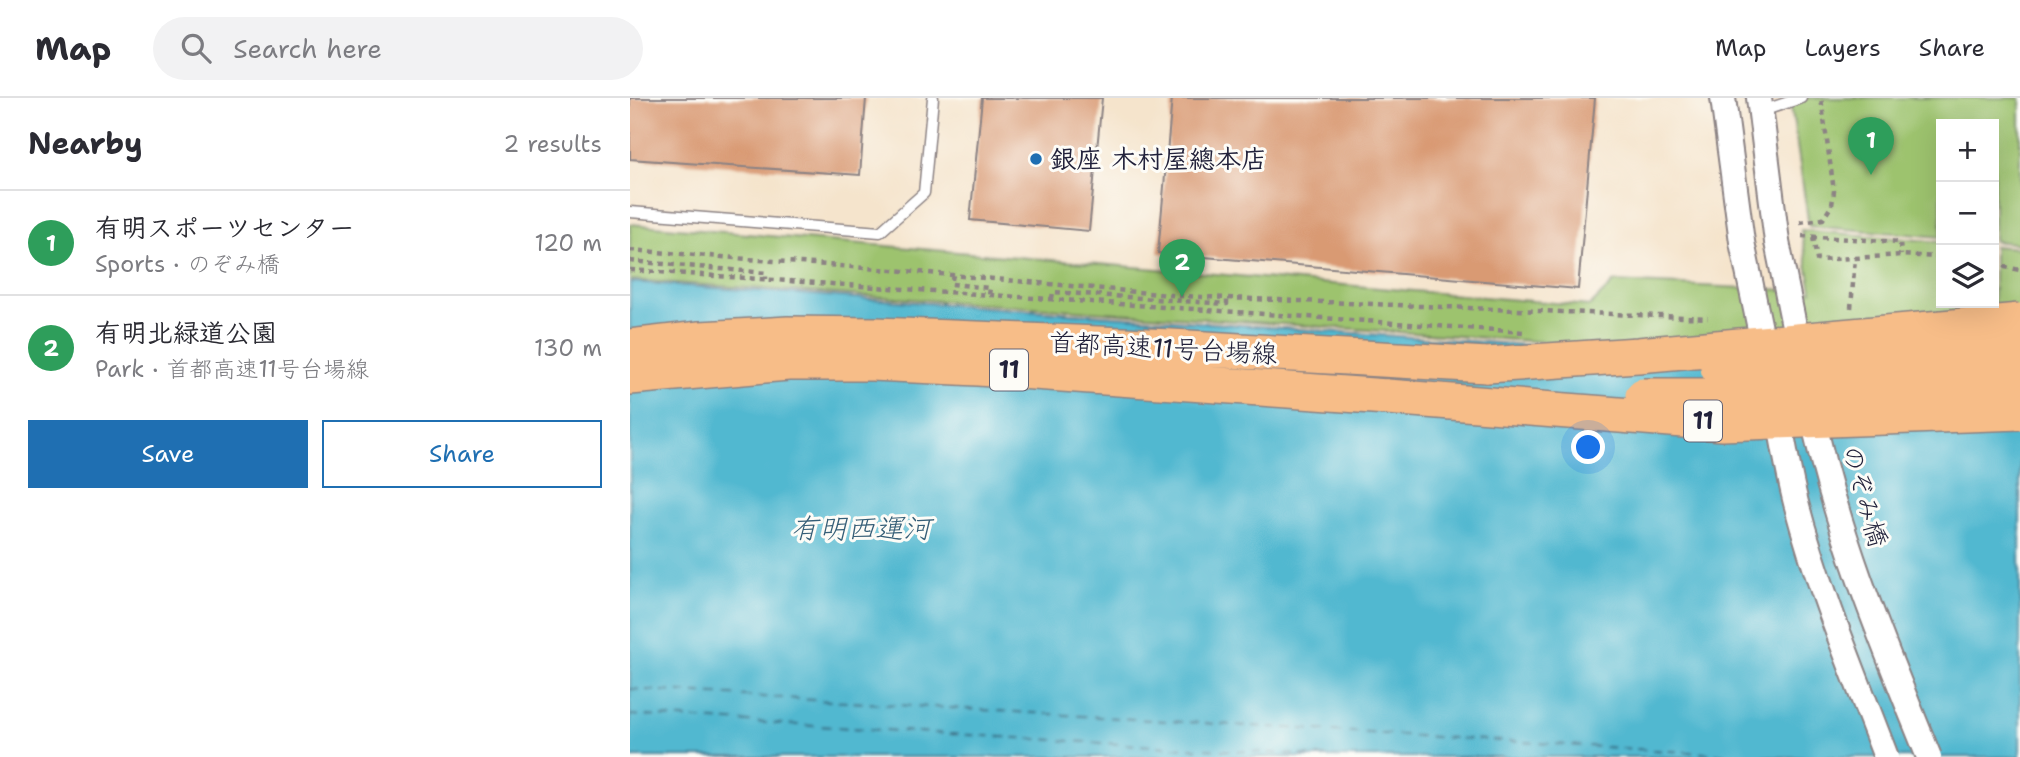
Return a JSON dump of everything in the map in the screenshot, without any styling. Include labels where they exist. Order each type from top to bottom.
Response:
[{"type":"highway","name":"11","points":[[1487,365],[1638,355],[2020,321]]},
{"type":"highway","name":"首都高速11号台場線","points":[[630,347],[700,339],[788,334],[876,335],[1171,347],[1487,365]]},
{"type":"highway","name":"11","points":[[1487,365],[1767,368],[2020,353]]},
{"type":"highway","name":"首都高速11号台場線","points":[[630,377],[788,363],[872,363],[1387,397]]},
{"type":"highway","name":"11","points":[[1387,397],[1719,396],[2020,383]]},
{"type":"highway","name":"11","points":[[1387,397],[1722,423],[2020,412]]},
{"type":"street","points":[[1723,98],[1742,242],[1796,502],[1830,610],[1886,757]]},
{"type":"street","name":"のぞみ橋","points":[[1760,105],[1777,242],[1815,432],[1848,547],[1881,640],[1929,757]]},
{"type":"lane","points":[[630,212],[880,232],[924,193],[933,98]]},
{"type":"lane","points":[[1760,105],[1801,98]]},
{"type":"path","points":[[1800,222],[1823,219],[1832,205],[1834,191],[1821,98]]},
{"type":"path","points":[[1802,236],[1900,242],[1901,255]]},
{"type":"path","points":[[1812,237],[1817,260],[1901,255],[1936,257]]},
{"type":"path","points":[[630,250],[1181,296],[1553,313],[1608,313]]},
{"type":"path","points":[[1852,286],[1855,258]]},
{"type":"path","points":[[630,261],[766,273],[766,279]]},
{"type":"path","points":[[1999,266],[2020,270]]},
{"type":"path","points":[[630,270],[1536,333]]},
{"type":"path","points":[[953,275],[951,285],[990,288],[989,295]]},
{"type":"path","points":[[1052,299],[1053,292],[1227,304],[1227,298]]},
{"type":"green space","points":[[1790,98],[2020,98],[2020,244],[1999,242],[1999,119],[1936,119],[1936,237],[1809,226]]},
{"type":"green space","points":[[630,224],[1590,306],[1614,282],[1812,291],[1801,230],[1936,242],[1936,308],[1999,308],[1999,246],[2020,248],[2020,374],[630,280]]},
{"type":"water","name":"有明西運河","points":[[630,282],[2020,380],[2020,757],[630,757]]},
{"type":"building","points":[[630,98],[866,98],[860,175],[630,159]]},
{"type":"building","name":"銀座 木村屋總本店","points":[[982,98],[1102,98],[1089,231],[970,220]]},
{"type":"building","points":[[1172,98],[1595,98],[1578,289],[1158,253]]},
{"type":"ferry route","points":[[630,689],[1771,757]]},
{"type":"ferry route","points":[[630,715],[1340,757]]},
{"type":"place","name":"銀座 木村屋總本店","points":[[1036,159]]},
{"type":"place","name":"有明スポーツセンター","points":[[1871,175]]},
{"type":"place","name":"有明北緑道公園","points":[[1182,297]]}]
